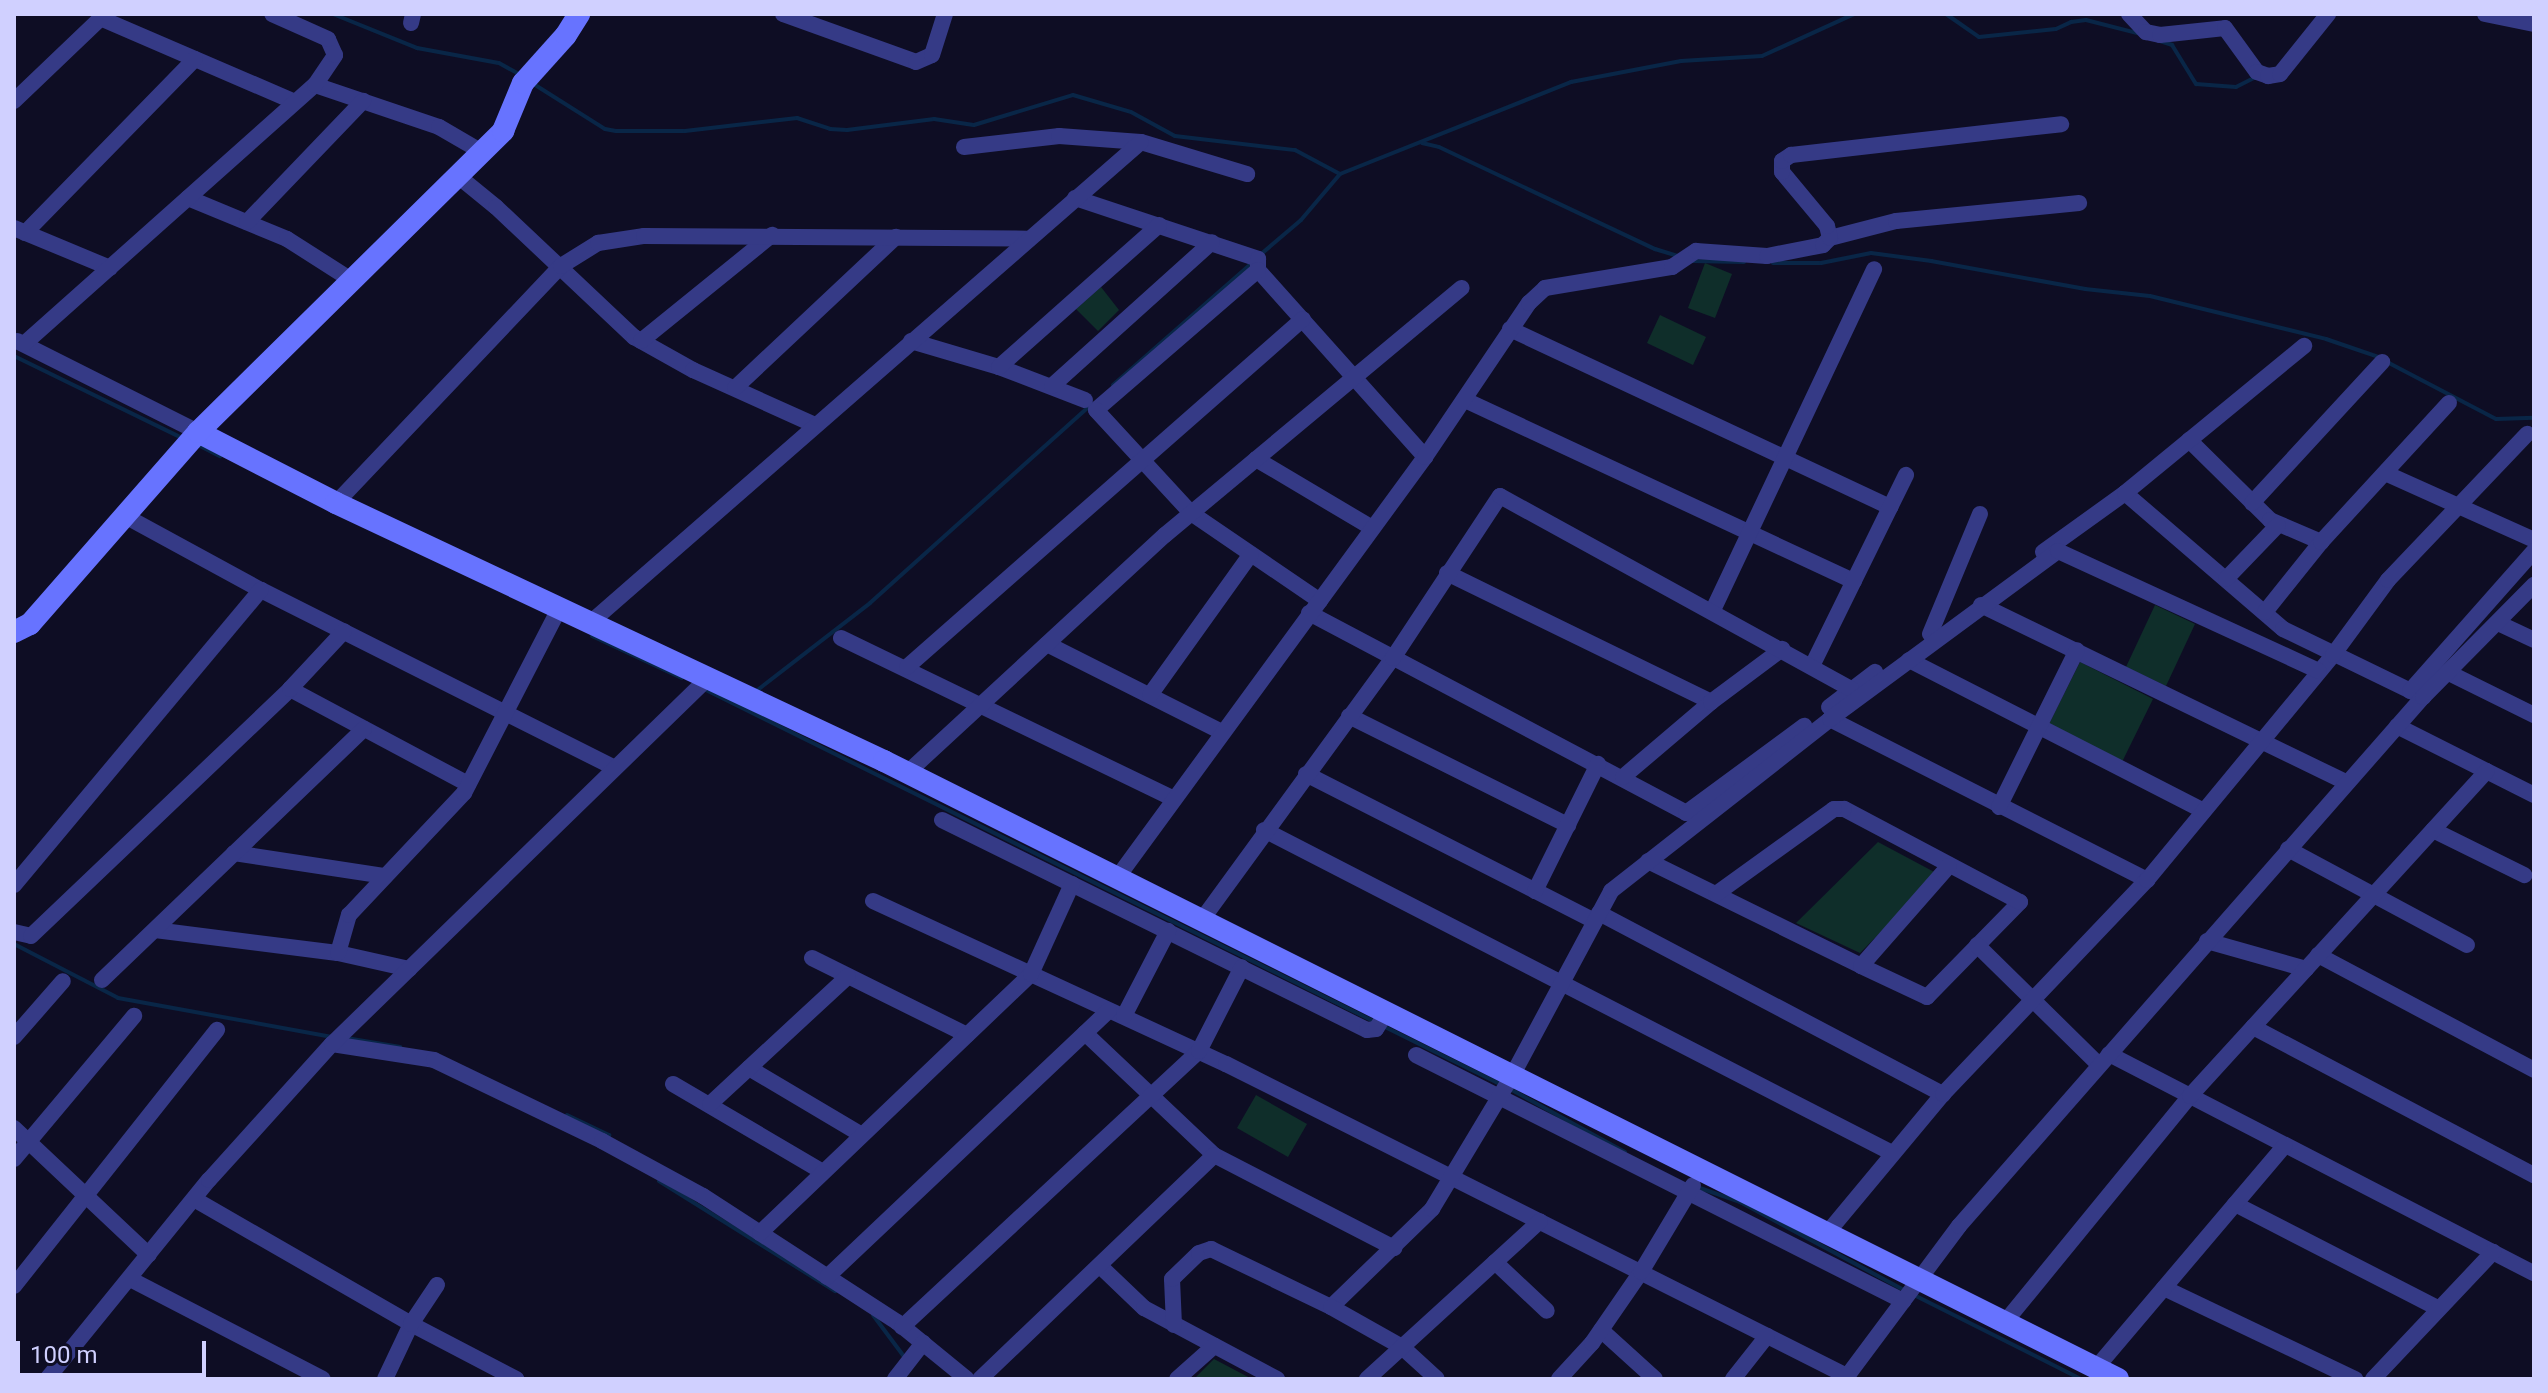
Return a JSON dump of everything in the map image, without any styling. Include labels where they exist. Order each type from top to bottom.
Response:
[{"type":"street","points":[[272,14],[328,39],[335,55],[315,85],[110,268],[19,342],[336,503],[907,773],[2118,1379]]},
{"type":"street","points":[[14,632],[30,624],[198,432],[503,131],[526,78],[566,35],[579,14]]},
{"type":"street","points":[[783,14],[916,62],[932,55],[945,14]]},
{"type":"street","points":[[2129,14],[2146,32],[2160,35],[2225,28],[2257,72],[2268,76],[2280,74],[2328,14]]},
{"type":"street","points":[[2485,14],[2534,24]]},
{"type":"street","points":[[14,101],[102,16],[295,102]]},
{"type":"street","points":[[110,268],[20,231],[195,59]]},
{"type":"street","points":[[315,85],[439,127],[482,152]]},
{"type":"street","points":[[247,222],[363,101]]},
{"type":"street","points":[[1830,238],[1827,226],[1782,172],[1784,159],[2061,124]]},
{"type":"street","points":[[964,147],[1059,136],[1141,142],[1247,174]]},
{"type":"street","points":[[590,623],[1141,142]]},
{"type":"street","points":[[458,176],[641,341],[815,425]]},
{"type":"street","points":[[188,198],[287,239],[353,281]]},
{"type":"street","points":[[1075,198],[1258,259],[1258,270],[1425,457]]},
{"type":"street","points":[[1117,878],[1425,457],[1510,329],[1545,288],[1672,267],[1696,251],[1767,256],[1823,245],[1830,238],[1896,221],[2079,203]]},
{"type":"street","points":[[999,367],[1159,225]]},
{"type":"street","points":[[336,503],[561,266],[598,243],[615,239],[772,235],[1027,239]]},
{"type":"street","points":[[641,341],[772,235]]},
{"type":"street","points":[[735,388],[896,237]]},
{"type":"street","points":[[1052,386],[1212,242]]},
{"type":"street","points":[[1713,610],[1874,269]]},
{"type":"street","points":[[1258,270],[1096,410],[1191,513],[1251,554],[1314,607],[1393,658],[1686,813],[1851,689],[2125,493],[2304,346]]},
{"type":"street","points":[[907,773],[1191,513],[1461,288]]},
{"type":"street","points":[[907,667],[1303,319]]},
{"type":"street","points":[[1510,329],[1890,507]]},
{"type":"street","points":[[911,341],[999,367],[1085,400]]},
{"type":"street","points":[[2252,503],[2382,362]]},
{"type":"street","points":[[1465,400],[1854,581]]},
{"type":"street","points":[[2265,612],[2321,542],[2449,403]]},
{"type":"street","points":[[1828,1232],[1943,1094],[2147,880],[2333,655],[2388,580],[2527,434]]},
{"type":"street","points":[[2189,440],[2278,525],[2321,542]]},
{"type":"street","points":[[1256,459],[1372,528]]},
{"type":"street","points":[[2385,473],[2534,540]]},
{"type":"street","points":[[1812,666],[1906,475]]},
{"type":"street","points":[[2125,493],[2283,629],[2416,694]]},
{"type":"street","points":[[827,1277],[1085,1033],[1116,1013],[1175,934],[1196,918],[1393,658],[1500,496],[1713,610],[1851,689]]},
{"type":"street","points":[[1930,634],[1980,514]]},
{"type":"street","points":[[125,516],[261,590],[615,768]]},
{"type":"street","points":[[2226,579],[2278,525]]},
{"type":"street","points":[[1331,1307],[1432,1209],[1512,1076],[1611,891],[1830,719],[2058,551],[2319,671]]},
{"type":"street","points":[[873,901],[1199,1051],[1452,1176],[1846,1378],[1959,1226],[2397,726],[2416,694],[2534,551]]},
{"type":"street","points":[[1150,695],[1251,554]]},
{"type":"street","points":[[1447,573],[1711,702]]},
{"type":"street","points":[[2416,694],[2447,672],[2534,585]]},
{"type":"street","points":[[14,885],[261,590]]},
{"type":"street","points":[[1981,605],[2347,783]]},
{"type":"street","points":[[338,953],[349,915],[468,784],[559,609]]},
{"type":"street","points":[[2498,623],[2534,640]]},
{"type":"street","points":[[14,932],[31,936],[290,689],[344,631]]},
{"type":"street","points":[[841,638],[907,667],[1174,799]]},
{"type":"street","points":[[1047,644],[1222,732]]},
{"type":"street","points":[[1623,777],[1711,702],[1782,649]]},
{"type":"street","points":[[1999,807],[2077,650]]},
{"type":"street","points":[[1909,660],[2204,811]]},
{"type":"street","points":[[2447,672],[2534,715]]},
{"type":"street","points":[[47,1379],[194,1199],[332,1044],[707,679]]},
{"type":"street","points":[[290,689],[468,784]]},
{"type":"street","points":[[1349,716],[1568,825]]},
{"type":"street","points":[[1830,719],[2147,880]]},
{"type":"street","points":[[2397,726],[2534,795]]},
{"type":"street","points":[[102,980],[364,729]]},
{"type":"street","points":[[1535,891],[1598,764]]},
{"type":"street","points":[[2005,1322],[2190,1096],[2487,771]]},
{"type":"street","points":[[1306,774],[1535,891],[1597,917],[1943,1094]]},
{"type":"street","points":[[1648,861],[1927,997],[2020,902],[1844,809],[1834,809],[1716,894]]},
{"type":"street","points":[[942,820],[1367,1030],[1376,1029],[1386,1013]]},
{"type":"street","points":[[1264,830],[1563,981],[1892,1153]]},
{"type":"street","points":[[2433,830],[2524,875]]},
{"type":"street","points":[[2288,849],[2467,945]]},
{"type":"street","points":[[234,853],[385,876]]},
{"type":"street","points":[[1861,966],[1949,866]]},
{"type":"street","points":[[760,1233],[1031,974],[1072,884]]},
{"type":"street","points":[[155,930],[338,953],[409,969]]},
{"type":"street","points":[[2207,941],[2306,969]]},
{"type":"street","points":[[1977,945],[2032,1001],[2104,1060],[2190,1096],[2534,1273]]},
{"type":"street","points":[[2318,955],[2534,1070]]},
{"type":"street","points":[[812,958],[967,1035]]},
{"type":"street","points":[[902,1327],[1199,1051],[1242,967]]},
{"type":"street","points":[[710,1104],[848,976]]},
{"type":"street","points":[[14,1037],[63,981]]},
{"type":"street","points":[[14,1159],[134,1016]]},
{"type":"street","points":[[2253,1027],[2534,1175]]},
{"type":"street","points":[[14,1286],[217,1030]]},
{"type":"street","points":[[1085,1033],[1214,1155],[1394,1248]]},
{"type":"street","points":[[332,1044],[434,1060],[602,1141],[703,1196],[760,1233],[902,1327],[967,1379]]},
{"type":"street","points":[[1416,1055],[1903,1301]]},
{"type":"street","points":[[749,1068],[862,1135]]},
{"type":"street","points":[[673,1084],[823,1172]]},
{"type":"street","points":[[14,1128],[149,1255]]},
{"type":"street","points":[[2096,1368],[2285,1145]]},
{"type":"street","points":[[980,1379],[1214,1155]]},
{"type":"street","points":[[1559,1379],[1601,1330],[1641,1272],[1701,1169]]},
{"type":"street","points":[[194,1199],[411,1324],[516,1379]]},
{"type":"street","points":[[2235,1204],[2439,1309]]},
{"type":"street","points":[[1367,1379],[1540,1221]]},
{"type":"street","points":[[1174,1325],[1172,1279],[1205,1249],[1218,1250],[1402,1347],[1437,1379]]},
{"type":"street","points":[[2373,1379],[2493,1252]]},
{"type":"street","points":[[1495,1262],[1547,1311]]},
{"type":"street","points":[[1100,1266],[1144,1308],[1277,1379]]},
{"type":"street","points":[[130,1279],[323,1379]]},
{"type":"street","points":[[385,1379],[411,1324],[437,1285]]},
{"type":"street","points":[[2164,1288],[2355,1379]]},
{"type":"street","points":[[1601,1330],[1655,1379]]},
{"type":"street","points":[[1733,1379],[1767,1336]]},
{"type":"street","points":[[895,1379],[923,1343]]},
{"type":"street","points":[[1177,1379],[1214,1346]]},
{"type":"green space","points":[[1705,263],[1732,274],[1715,318],[1688,308]]},
{"type":"green space","points":[[1101,287],[1119,310],[1098,331],[1076,309]]},
{"type":"green space","points":[[1660,315],[1706,337],[1693,365],[1647,343]]},
{"type":"green space","points":[[2155,605],[2195,624],[2166,686],[2126,667]]},
{"type":"green space","points":[[2080,662],[2153,699],[2122,762],[2049,724]]},
{"type":"green space","points":[[1878,842],[1938,874],[1860,953],[1796,923]]},
{"type":"green space","points":[[1256,1095],[1307,1124],[1288,1157],[1237,1128]]},
{"type":"green space","points":[[1214,1359],[1252,1379],[1194,1379]]},
{"type":"waterway","points":[[333,14],[417,48],[499,63],[522,76]]},
{"type":"waterway","points":[[1260,255],[1301,220],[1340,174],[1571,82],[1681,61],[1762,56],[1854,14]]},
{"type":"waterway","points":[[1946,14],[1979,37],[2056,29],[2086,20],[2141,34]]},
{"type":"waterway","points":[[2160,41],[2172,45],[2196,84],[2236,87],[2254,78]]},
{"type":"waterway","points":[[532,83],[605,129],[616,131],[685,131],[797,118],[830,129],[847,130],[934,119],[974,125],[1073,95],[1131,112],[1175,136],[1295,150],[1340,174]]},
{"type":"waterway","points":[[1422,143],[1439,147],[1655,249],[1681,257]]},
{"type":"waterway","points":[[1773,263],[1821,263],[1871,253],[1931,261],[2085,289],[2150,296],[2326,339],[2379,357]]},
{"type":"waterway","points":[[1113,385],[1254,261]]},
{"type":"waterway","points":[[1693,261],[1744,262]]},
{"type":"waterway","points":[[14,356],[184,439]]},
{"type":"waterway","points":[[2387,362],[2496,419],[2534,418]]},
{"type":"waterway","points":[[755,692],[870,603],[1092,404]]},
{"type":"waterway","points":[[196,444],[220,456]]},
{"type":"waterway","points":[[592,636],[682,678]]},
{"type":"waterway","points":[[704,689],[1377,1023]]},
{"type":"waterway","points":[[14,944],[118,998],[333,1037]]},
{"type":"waterway","points":[[1385,1027],[1502,1085]]},
{"type":"waterway","points":[[346,1038],[400,1047]]},
{"type":"waterway","points":[[1510,1089],[1625,1152]]},
{"type":"waterway","points":[[567,1115],[609,1135],[608,1139]]},
{"type":"waterway","points":[[659,1181],[835,1291]]},
{"type":"waterway","points":[[1697,1187],[1740,1202],[1904,1290]]},
{"type":"waterway","points":[[1912,1294],[2081,1379]]},
{"type":"waterway","points":[[873,1315],[905,1358]]}]
